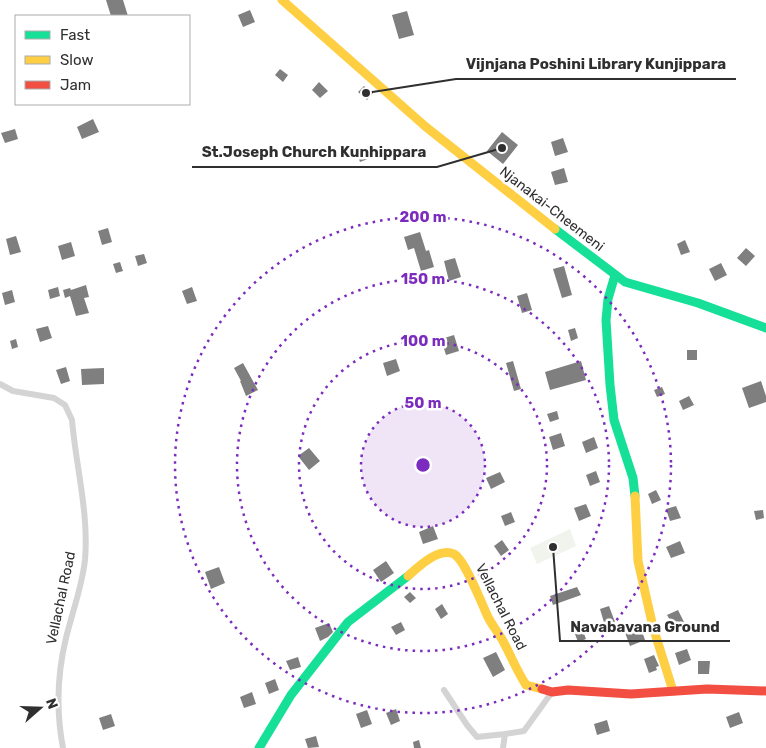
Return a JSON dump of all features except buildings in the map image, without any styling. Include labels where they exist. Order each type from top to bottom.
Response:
[{"type":"street","name":"Njanakai-Cheemeni","points":[[282,0],[426,127],[562,235],[625,282],[698,304],[766,328]]},
{"type":"street","points":[[615,275],[608,298],[606,320],[614,420],[633,478],[636,501],[638,561],[653,627],[673,691]]},
{"type":"street","name":"Vellachal Road","points":[[0,384],[13,391],[54,398],[65,404],[72,420],[85,523],[85,561],[66,639],[58,687],[58,712],[63,748]]},
{"type":"street","name":"Vellachal Road","points":[[259,748],[291,695],[348,622],[423,563],[444,553],[454,554],[462,561],[488,616],[526,685],[552,692],[568,690],[631,694],[707,689],[766,691]]},
{"type":"street","points":[[444,690],[467,725],[478,736],[524,731],[552,692]]},
{"type":"street","points":[[503,748],[505,734]]},
{"type":"shaded area","points":[[570,529],[576,546],[537,564],[530,548]]},
{"type":"traffic: fast","points":[[555,229],[625,282],[698,303],[766,328]]},
{"type":"traffic: fast","points":[[615,275],[608,299],[606,320],[610,385],[614,420],[633,478],[635,496]]},
{"type":"traffic: fast","points":[[259,748],[291,695],[348,622],[408,576]]},
{"type":"traffic: slow","points":[[282,0],[426,127],[555,229]]},
{"type":"traffic: slow","points":[[635,496],[638,561],[653,627],[673,691]]},
{"type":"traffic: slow","points":[[408,576],[436,555],[442,553],[454,554],[468,573],[489,618],[526,685],[542,689]]},
{"type":"traffic: jam","points":[[542,689],[552,692],[568,690],[631,694],[707,689],[766,691]]},
{"type":"place","name":"Vijnjana Poshini Library Kunjippara","points":[[366,93]]},
{"type":"place","name":"St.Joseph Church Kunhippara","points":[[502,148]]},
{"type":"place","name":"Navabavana Ground","points":[[553,547]]}]
